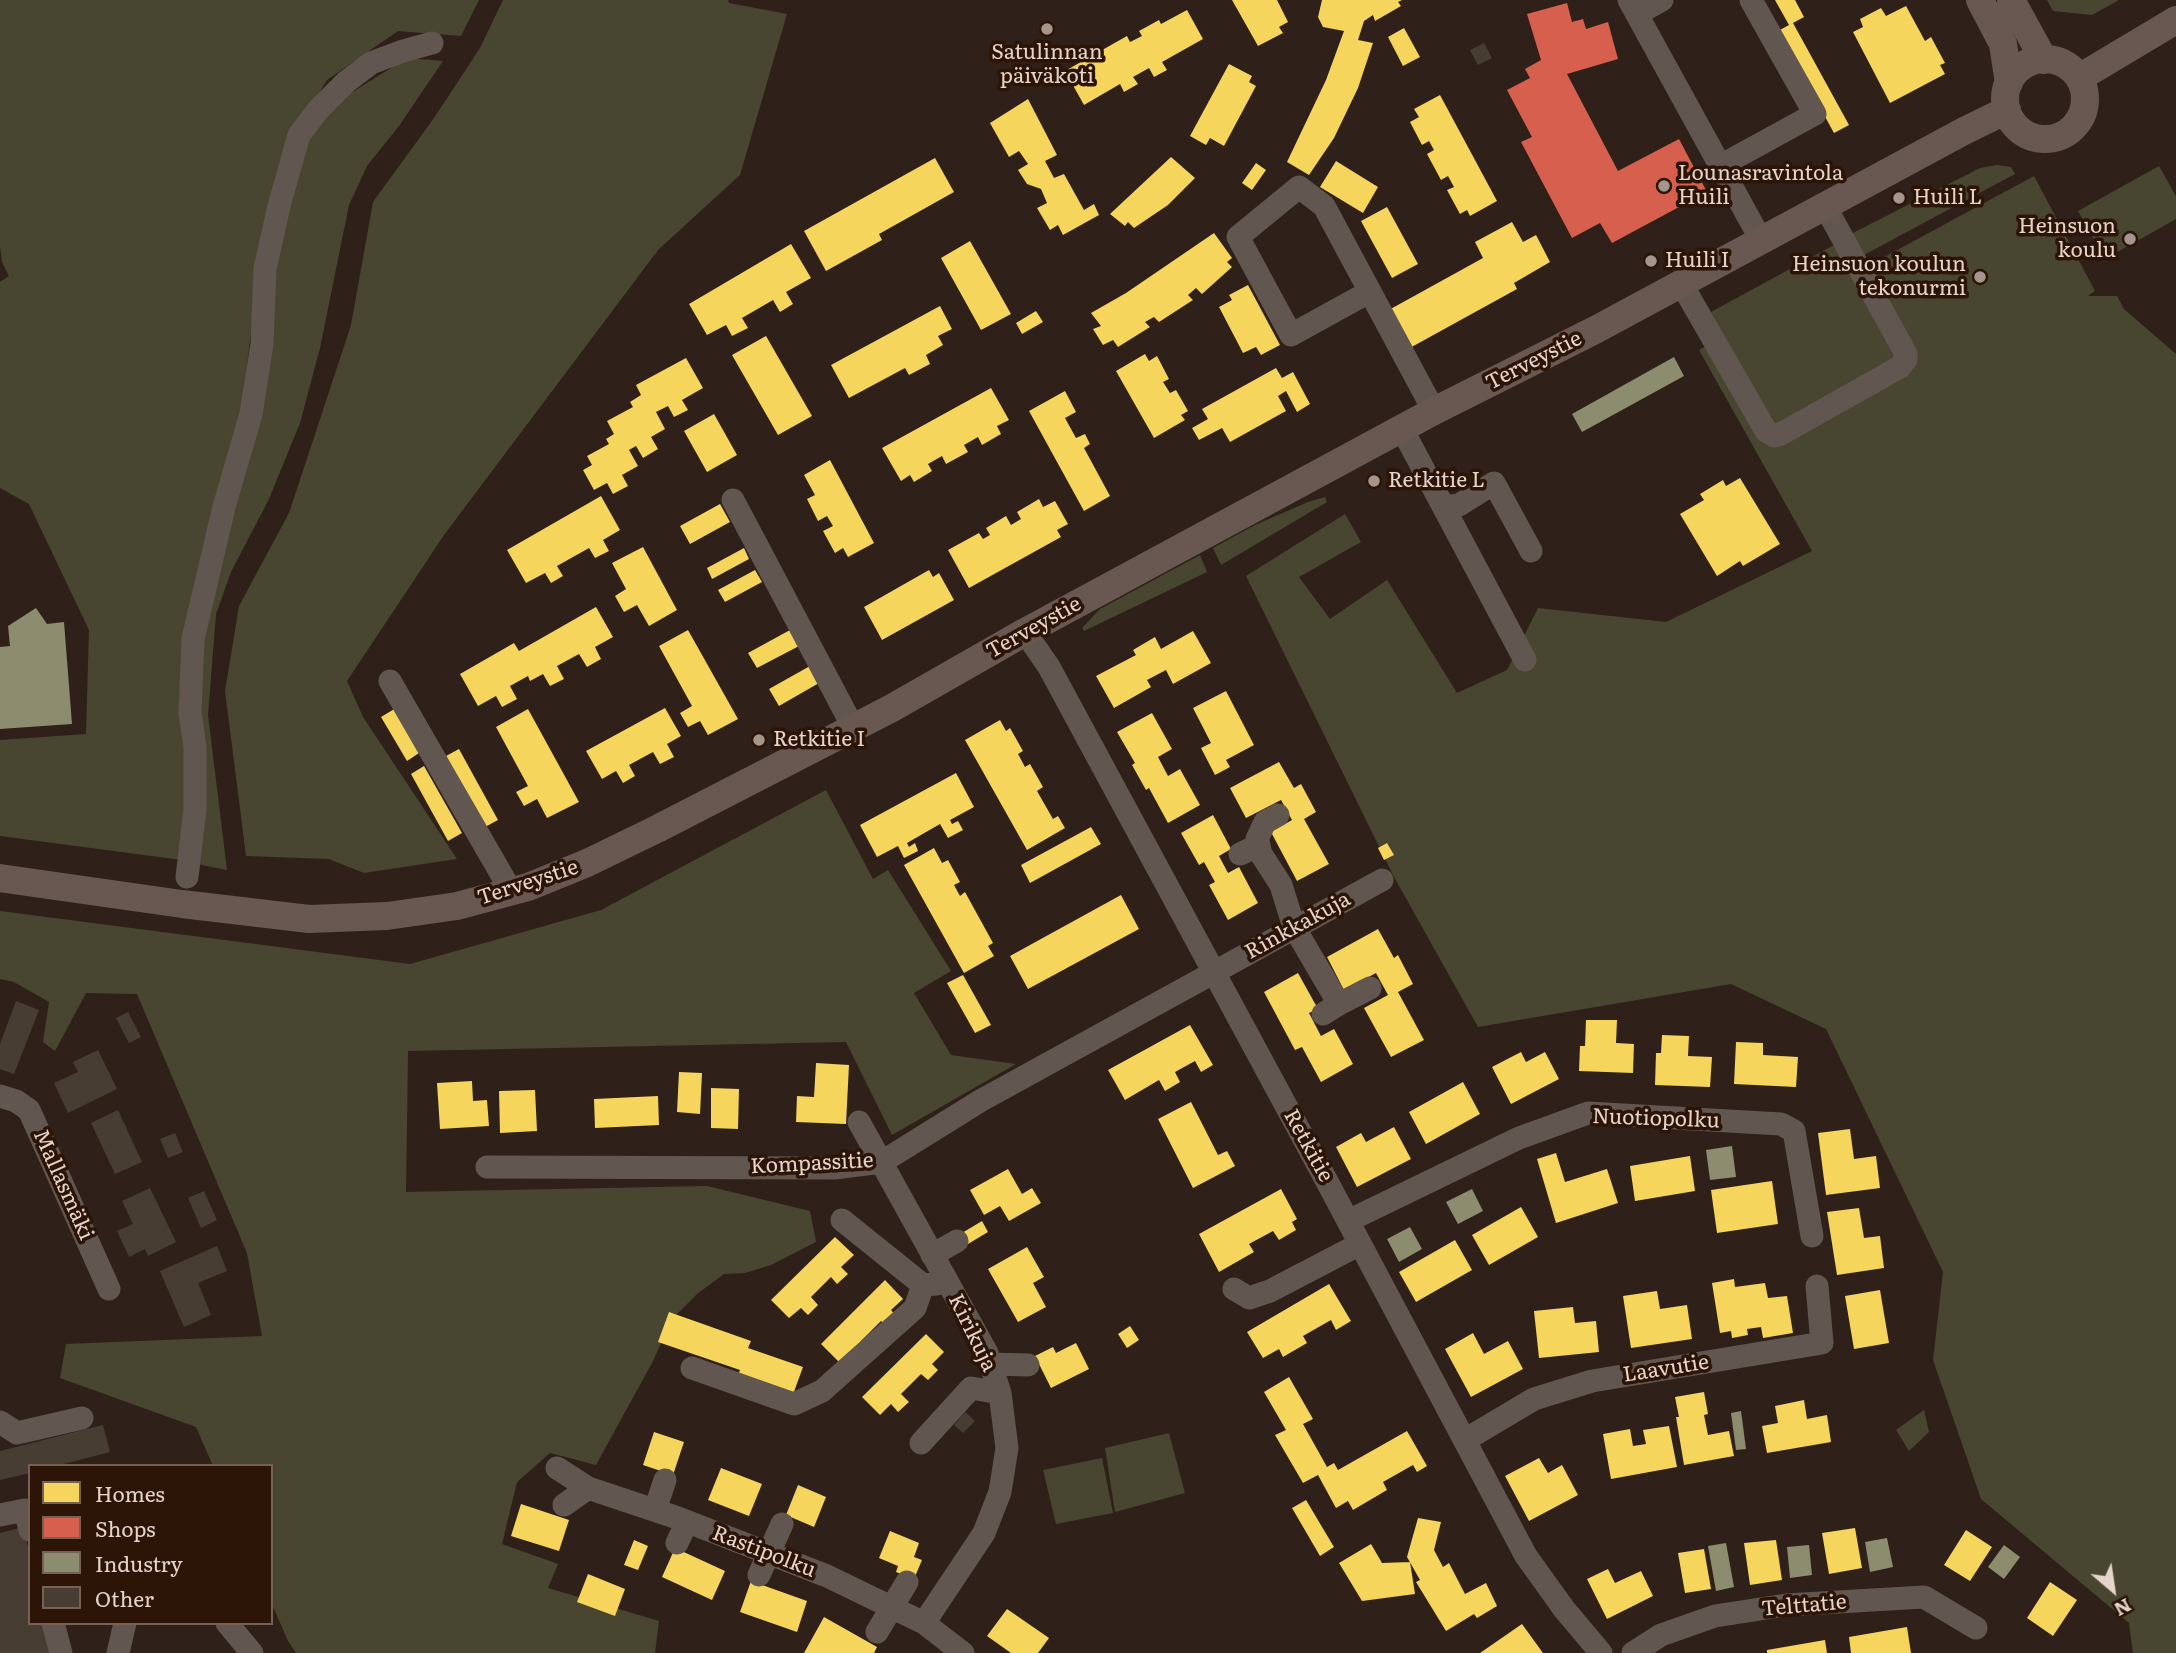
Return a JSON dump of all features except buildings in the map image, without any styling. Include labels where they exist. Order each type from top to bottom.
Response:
[{"type":"main road","points":[[1980,0],[2003,44],[2008,96],[2012,121],[2020,130],[2029,136],[2050,139],[2060,136],[2077,124],[2085,103],[2084,90],[2071,69],[2061,63],[2044,60],[2028,63],[2017,71],[2008,96]]},
{"type":"main road","points":[[2011,0],[2044,60]]},
{"type":"main road","points":[[2079,78],[2176,20]]},
{"type":"main road","name":"Terveystie","points":[[0,878],[309,919],[387,916],[457,906],[512,891],[587,863],[892,708],[1025,632],[1434,411],[1597,329],[1825,206],[2008,96]]},
{"type":"street","points":[[1662,0],[1633,7],[1761,240]]},
{"type":"street","points":[[1720,166],[1815,114],[1751,0]]},
{"type":"street","points":[[187,877],[195,809],[195,747],[190,713],[193,639],[224,508],[251,414],[262,344],[265,269],[299,135],[318,110],[346,82],[371,63],[432,43]]},
{"type":"street","points":[[1369,292],[1291,335],[1238,237],[1299,187],[1324,206],[1434,411]]},
{"type":"street","points":[[1681,283],[1766,431],[1774,436],[1779,435],[1900,368],[1906,359],[1906,354],[1825,206]]},
{"type":"street","points":[[1402,429],[1525,660]]},
{"type":"street","points":[[1444,508],[1458,505],[1494,484],[1531,551]]},
{"type":"street","points":[[733,500],[853,727]]},
{"type":"street","name":"Retkitie","points":[[1025,632],[1049,667],[1349,1221],[1526,1556],[1564,1609],[1601,1653]]},
{"type":"street","points":[[390,681],[512,891]]},
{"type":"street","points":[[1278,815],[1265,822],[1249,850],[1261,855],[1281,885],[1294,928],[1331,1009],[1370,988]]},
{"type":"street","name":"Rinkkakuja","points":[[1214,972],[1382,880]]},
{"type":"street","name":"Kompassitie","points":[[487,1167],[834,1168],[882,1162],[980,1101],[1214,972]]},
{"type":"street","name":"Mallasmäki","points":[[0,1096],[16,1101],[29,1110],[110,1289]]},
{"type":"street","name":"Nuotiopolku","points":[[1349,1221],[1519,1138],[1588,1114],[1781,1124],[1794,1131],[1812,1236]]},
{"type":"street","name":"Kirikuja","points":[[859,1122],[987,1353],[1000,1393],[1007,1448],[1000,1492],[984,1533],[924,1623]]},
{"type":"street","points":[[842,1220],[923,1285],[947,1283]]},
{"type":"street","points":[[932,1255],[957,1241]]},
{"type":"street","points":[[1234,1289],[1249,1298],[1270,1291],[1360,1244]]},
{"type":"street","points":[[692,1368],[794,1404],[822,1391],[915,1307],[923,1285]]},
{"type":"street","name":"Laavutie","points":[[1465,1440],[1534,1399],[1592,1381],[1822,1343],[1817,1286]]},
{"type":"street","points":[[990,1364],[1028,1365]]},
{"type":"street","points":[[921,1443],[971,1388],[1000,1393]]},
{"type":"street","points":[[6,1431],[82,1418]]},
{"type":"street","name":"Rastipolku","points":[[557,1468],[588,1488],[687,1521],[738,1530],[769,1553],[828,1576],[924,1623],[962,1653]]},
{"type":"street","points":[[655,1510],[665,1480]]},
{"type":"street","points":[[564,1504],[588,1488]]},
{"type":"street","points":[[0,1516],[24,1510],[28,1523]]},
{"type":"street","points":[[677,1543],[687,1521]]},
{"type":"street","points":[[759,1575],[782,1524]]},
{"type":"street","points":[[877,1632],[907,1582]]},
{"type":"street","name":"Telttatie","points":[[1633,1653],[1661,1635],[1715,1616],[1786,1605],[1924,1597],[1976,1628]]},
{"type":"street","points":[[54,1625],[61,1653]]},
{"type":"street","points":[[118,1653],[125,1625]]},
{"type":"street","points":[[229,1625],[252,1653]]},
{"type":"shaded area","points":[[0,0],[479,0],[461,36],[398,31],[327,80],[289,142],[258,273],[243,399],[232,459],[198,580],[179,701],[189,783],[182,860],[0,836],[0,740],[86,734],[89,630],[29,504],[0,488],[0,282],[9,276],[2,262],[0,246]]},
{"type":"shaded area","points":[[503,0],[728,0],[729,3],[787,14],[740,175],[658,250],[444,535],[347,681],[363,717],[457,859],[364,873],[329,859],[246,856],[225,691],[239,606],[289,513],[351,325],[373,202],[434,118],[480,48]]},
{"type":"shaded area","points":[[2047,0],[2119,0],[2092,15],[2053,11]]},
{"type":"shaded area","points":[[407,58],[443,61],[399,126],[367,166],[349,205],[320,348],[300,423],[269,499],[231,572],[216,614],[208,715],[227,870],[197,864],[200,644],[291,197],[306,143],[338,101]]},
{"type":"shaded area","points":[[1997,165],[2011,167],[2015,174],[1862,256],[1849,235],[1980,168]]},
{"type":"shaded area","points":[[2159,166],[2176,196],[2176,219],[2105,259],[2078,211]]},
{"type":"shaded area","points":[[2034,176],[2095,291],[2088,296],[2117,296],[2124,309],[2176,354],[2176,1653],[2133,1653],[2129,1623],[1981,1499],[1933,1360],[1943,1272],[1826,1029],[1731,984],[1478,1027],[1393,875],[1246,576],[1345,514],[1361,542],[1299,577],[1330,619],[1387,580],[1457,693],[1507,670],[1538,608],[1666,622],[1812,551],[1699,350],[1724,336],[1711,312],[1834,245],[1851,275]]},
{"type":"shaded area","points":[[1325,497],[1327,502],[1221,565],[1213,548],[1255,525]]},
{"type":"shaded area","points":[[1200,555],[1207,572],[1084,631],[1082,628],[1100,609]]},
{"type":"shaded area","points":[[826,790],[873,879],[888,870],[951,971],[914,993],[951,1055],[1016,1064],[892,1135],[846,1042],[408,1051],[406,1192],[707,1186],[810,1211],[816,1242],[771,1265],[745,1273],[724,1274],[697,1294],[672,1319],[653,1361],[596,1465],[550,1453],[517,1482],[502,1544],[558,1564],[548,1588],[659,1621],[655,1653],[296,1653],[273,1607],[273,1464],[212,1464],[196,1427],[60,1378],[66,1344],[262,1336],[247,1253],[137,994],[86,993],[55,1051],[43,1042],[49,1002],[14,982],[0,979],[0,911],[410,964],[601,910]]},
{"type":"shaded area","points":[[1924,1410],[1929,1432],[1909,1451],[1896,1430]]},
{"type":"shaded area","points":[[1169,1433],[1185,1493],[1115,1512],[1105,1448]]},
{"type":"shaded area","points":[[1102,1458],[1113,1513],[1056,1524],[1043,1470]]},
{"type":"place","name":"Satulinnan päiväkoti","points":[[1047,29]]},
{"type":"place","name":"Lounasravintola Huili","points":[[1664,186]]},
{"type":"place","name":"Huili L","points":[[1899,198]]},
{"type":"place","name":"Heinsuon koulu","points":[[2130,239]]},
{"type":"place","name":"Huili I","points":[[1651,261]]},
{"type":"place","name":"Heinsuon koulun tekonurmi","points":[[1980,277]]},
{"type":"place","name":"Retkitie L","points":[[1374,481]]},
{"type":"place","name":"Retkitie I","points":[[759,740]]}]
